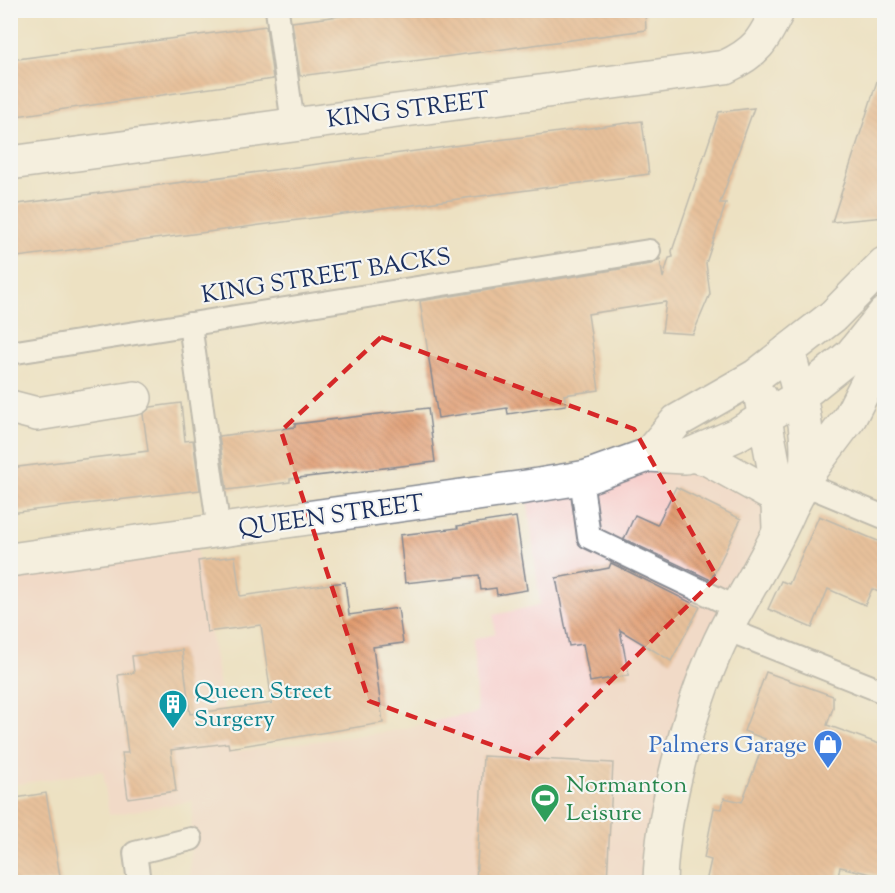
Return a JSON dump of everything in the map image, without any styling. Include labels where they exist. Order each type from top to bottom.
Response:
[{"type":"street","name":"KING STREET","points":[[10,163],[725,67],[748,56],[764,40],[778,10]]},
{"type":"street","points":[[648,455],[677,421],[756,376],[833,316],[885,264]]},
{"type":"street","name":"QUEEN STREET","points":[[10,560],[581,478],[648,455],[690,455],[736,435],[800,396],[851,355],[885,314]]},
{"type":"street","points":[[795,486],[850,417],[885,350]]},
{"type":"street","points":[[660,882],[673,785],[701,692],[733,619],[780,532],[795,486],[807,436],[800,396],[788,351]]},
{"type":"street","points":[[756,376],[766,416],[795,486]]},
{"type":"street","points":[[10,407],[37,414],[135,398]]},
{"type":"street","points":[[690,455],[795,486]]},
{"type":"lane","points":[[277,10],[293,124]]},
{"type":"lane","name":"KING STREET BACKS","points":[[10,353],[649,251]]},
{"type":"lane","points":[[190,324],[219,531]]},
{"type":"lane","points":[[581,478],[589,537],[733,619],[885,692]]},
{"type":"lane","points":[[795,486],[885,517]]},
{"type":"lane","points":[[139,882],[135,853],[191,839]]},
{"type":"highlighted area","points":[[381,337],[634,429],[717,577],[531,759],[369,701],[281,431]]},
{"type":"shaded area","points":[[676,449],[744,469],[771,524],[726,629],[660,882],[189,882],[193,801],[109,815],[103,771],[11,785],[10,560],[194,535],[231,752],[387,732],[477,712],[473,640],[495,634],[494,615],[540,605],[526,487]]},
{"type":"building","points":[[388,10],[645,10],[646,30],[300,76],[292,22]]},
{"type":"building","points":[[266,26],[273,79],[10,117],[10,60]]},
{"type":"building","points":[[878,78],[885,79],[885,217],[832,222]]},
{"type":"building","points":[[754,108],[720,203],[726,203],[706,263],[710,294],[693,334],[662,332],[666,302],[588,314],[599,390],[564,395],[566,405],[508,414],[507,408],[438,418],[420,301],[651,264],[660,259],[663,278],[669,258],[673,257],[672,251],[719,112]]},
{"type":"building","points":[[642,121],[649,174],[10,258],[10,205]]},
{"type":"building","points":[[181,403],[185,441],[193,440],[200,490],[10,513],[10,468],[148,451],[143,414],[151,407]]},
{"type":"building","points":[[428,408],[435,462],[290,479],[290,482],[227,490],[219,436],[295,427],[295,424]]},
{"type":"building","points":[[676,487],[741,519],[711,580],[624,539],[635,515],[657,525]]},
{"type":"building","points":[[819,516],[885,544],[885,595],[872,589],[865,605],[828,589],[812,628],[768,609],[781,581],[789,584]]},
{"type":"building","points":[[516,517],[527,590],[497,595],[496,588],[481,590],[479,575],[405,583],[400,535],[458,528],[457,526]]},
{"type":"building","points":[[235,556],[240,596],[345,582],[349,615],[398,608],[403,643],[373,647],[383,723],[229,748],[228,743],[171,750],[176,791],[128,798],[122,753],[128,753],[118,675],[134,673],[132,656],[182,650],[190,714],[272,703],[261,625],[207,632],[198,561]]},
{"type":"building","points":[[611,563],[700,607],[671,661],[620,630],[629,675],[590,682],[583,644],[569,646],[556,578],[609,568]]},
{"type":"building","points":[[766,672],[833,696],[833,708],[827,725],[885,746],[885,854],[880,876],[840,867],[837,882],[706,882],[711,860],[704,858],[714,808],[722,809],[724,798],[742,802],[765,739],[744,731]]},
{"type":"building","name":"Normanton Leisure","points":[[483,756],[613,763],[607,882],[476,882]]},
{"type":"building","points":[[46,793],[61,882],[10,882],[10,799]]},
{"type":"place","name":"Queen Street Surgery","points":[[173,730]]},
{"type":"place","name":"Palmers Garage","points":[[828,770]]},
{"type":"place","name":"Normanton Leisure","points":[[545,824]]}]
